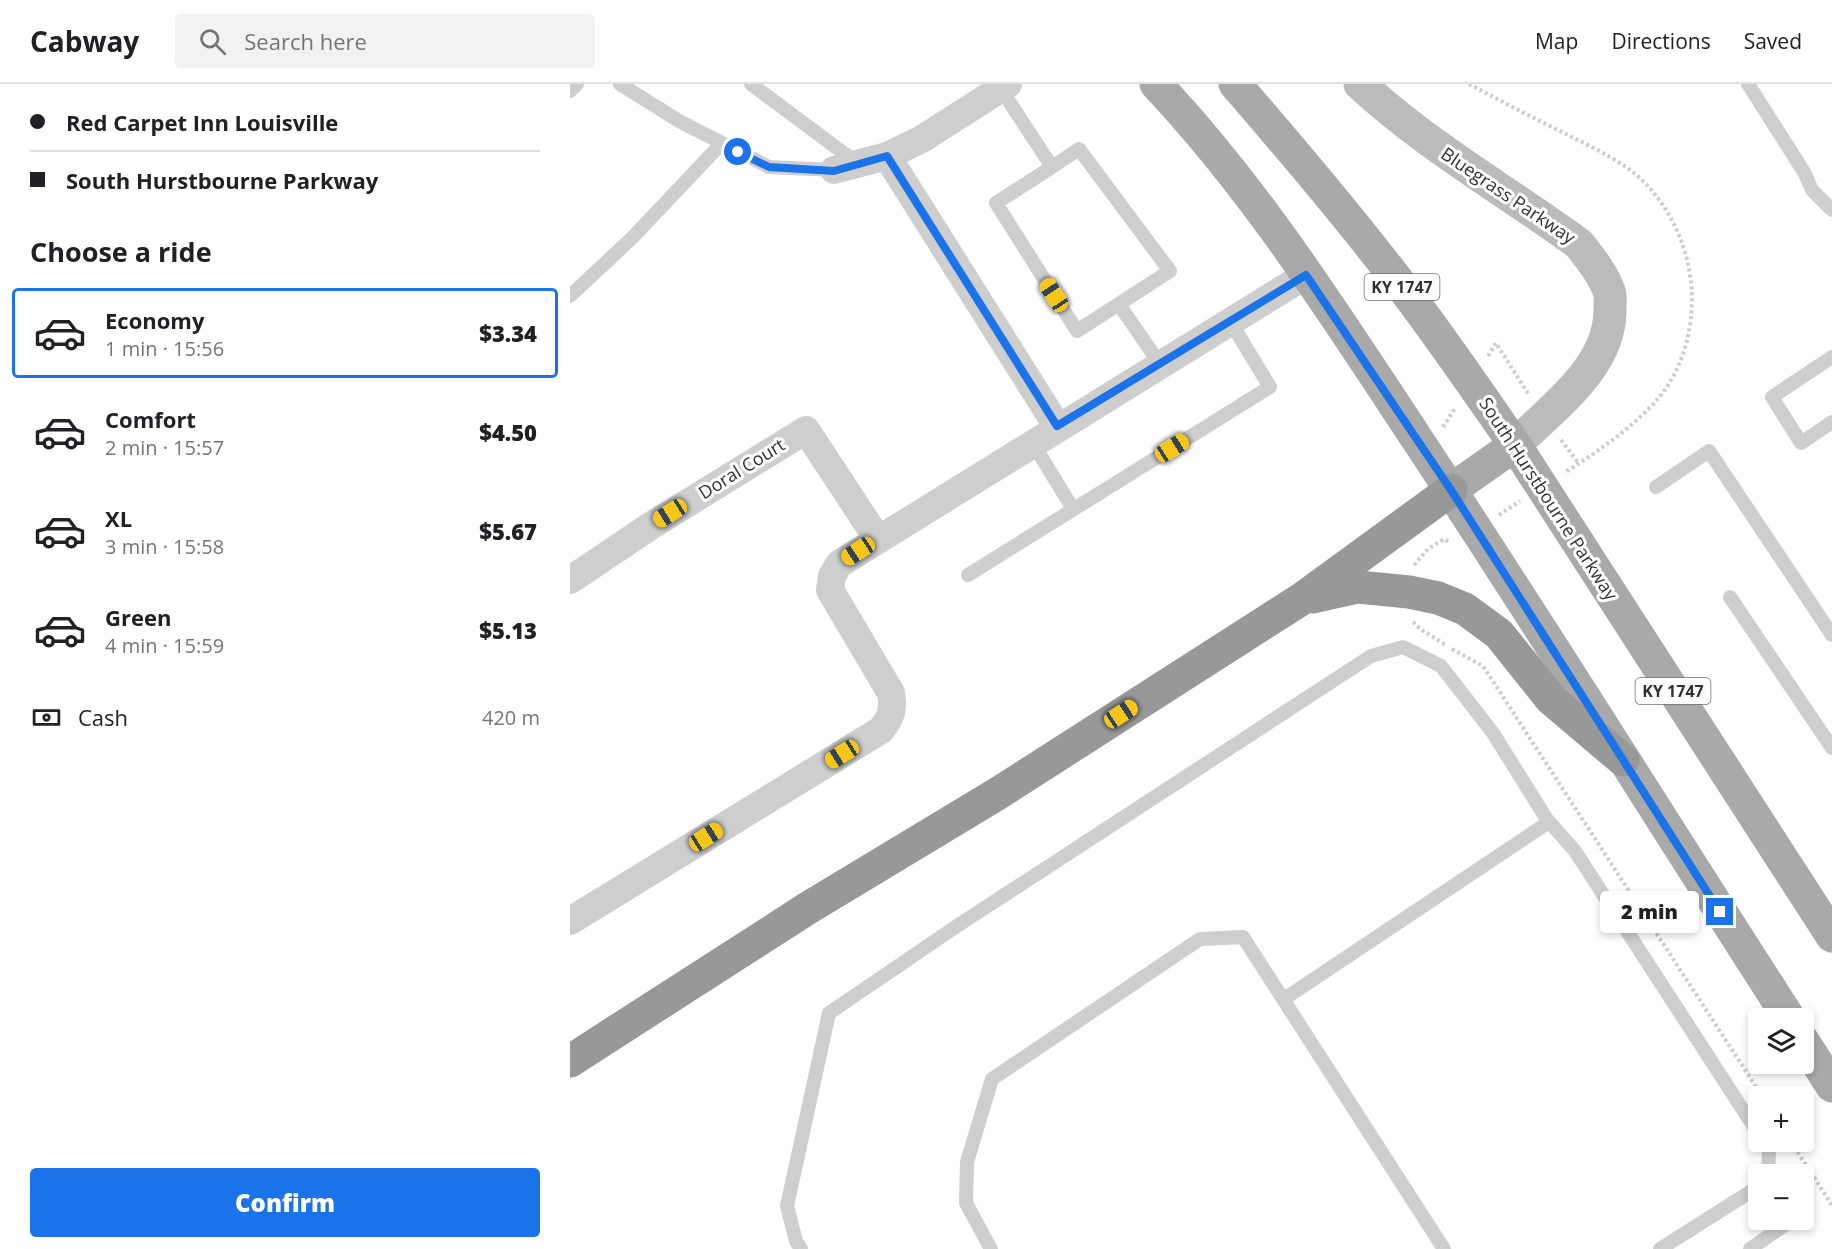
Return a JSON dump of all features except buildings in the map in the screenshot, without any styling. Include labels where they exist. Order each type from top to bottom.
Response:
[{"type":"highway","points":[[570,1061],[808,908],[997,794],[1300,600],[1451,490]]},
{"type":"highway","points":[[1300,600],[1358,587],[1409,592],[1438,598],[1465,609],[1499,634],[1551,699],[1623,760]]},
{"type":"main road","points":[[1156,84],[1185,115],[1239,181],[1306,275],[1451,490],[1783,1008]]},
{"type":"main road","name":"South Hurstbourne Parkway","points":[[1235,84],[1389,268],[1515,445],[1832,936]]},
{"type":"main road","points":[[1451,490],[1515,445]]},
{"type":"main road","points":[[1814,1058],[1832,1086]]},
{"type":"street","name":"Bluegrass Parkway","points":[[1360,84],[1397,118],[1451,158],[1579,244],[1595,264],[1610,292],[1610,318],[1601,348],[1590,369],[1515,445]]},
{"type":"street","points":[[846,167],[887,156],[922,139],[1004,86]]},
{"type":"street","points":[[887,156],[1057,426]]},
{"type":"street","points":[[570,921],[881,730],[890,720],[893,704],[891,693],[831,590],[832,576],[839,564],[1057,426],[1306,275]]},
{"type":"street","name":"Doral Court","points":[[570,580],[652,525],[806,430],[877,538]]},
{"type":"lane","points":[[570,91],[577,84]]},
{"type":"lane","points":[[620,84],[679,121],[769,167],[846,167]]},
{"type":"lane","points":[[751,84],[846,167]]},
{"type":"lane","points":[[1748,84],[1804,172],[1812,190],[1832,210]]},
{"type":"lane","points":[[1004,86],[1052,167]]},
{"type":"lane","points":[[570,296],[632,238],[722,143]]},
{"type":"lane","points":[[1078,149],[1170,271],[1120,306],[1077,331],[996,203],[1052,167],[1078,149]]},
{"type":"lane","points":[[1120,306],[1160,364]]},
{"type":"lane","points":[[968,574],[1269,387],[1230,321]]},
{"type":"lane","points":[[1832,357],[1772,397],[1801,442],[1832,422]]},
{"type":"lane","points":[[1032,442],[1073,509]]},
{"type":"lane","points":[[1656,487],[1709,451],[1832,635]]},
{"type":"lane","points":[[1730,597],[1832,748]]},
{"type":"lane","points":[[801,1249],[796,1241],[787,1206],[829,1013],[957,926],[1371,656],[1404,647],[1442,666],[1493,732],[1549,822],[1575,851],[1748,1118]]},
{"type":"lane","points":[[1284,999],[1549,822]]},
{"type":"lane","points":[[991,1249],[966,1203],[967,1162],[992,1078],[1200,939],[1243,937],[1444,1249]]},
{"type":"lane","points":[[1660,1249],[1748,1193]]},
{"type":"lane","points":[[1751,1249],[1778,1230]]},
{"type":"path","points":[[1454,544],[1444,539],[1414,562],[1409,592],[1410,619],[1420,629],[1483,666],[1756,1086]]},
{"type":"path","points":[[1798,1152],[1832,1205]]},
{"type":"route","points":[[738,152],[769,167],[834,171],[887,156],[1057,426],[1306,275],[1451,490],[1720,912]]}]
